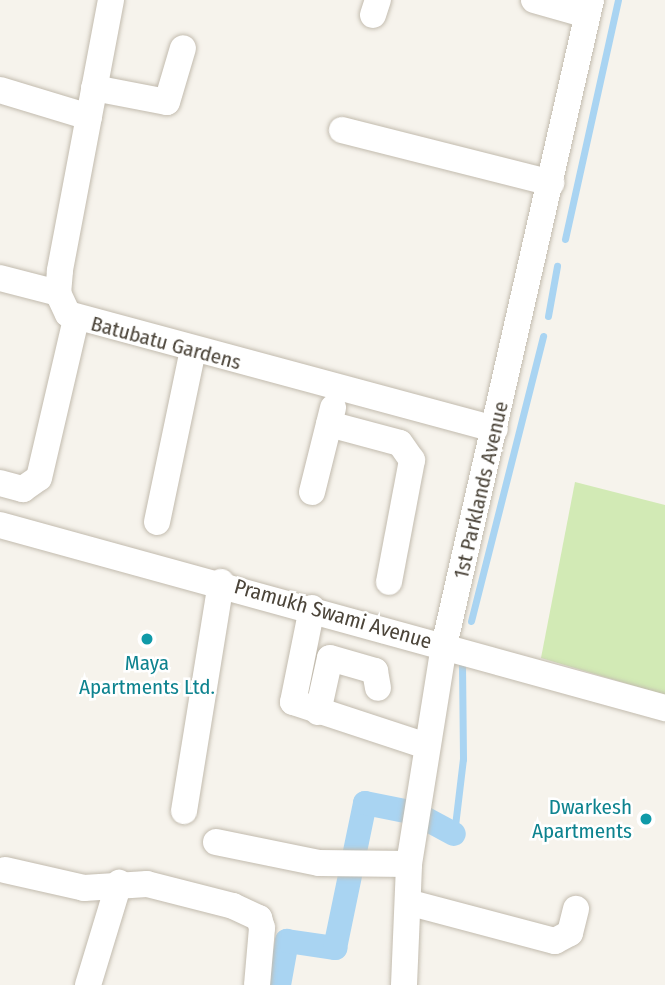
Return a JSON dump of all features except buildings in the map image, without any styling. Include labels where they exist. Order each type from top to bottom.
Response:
[{"type":"street","points":[[0,278],[58,293],[111,0]]},
{"type":"street","points":[[534,0],[589,7]]},
{"type":"street","name":"1st Parklands Avenue","points":[[404,985],[411,903],[409,864],[444,646],[589,7]]},
{"type":"street","points":[[94,88],[167,102],[183,48]]},
{"type":"street","points":[[0,90],[89,117]]},
{"type":"street","points":[[341,130],[551,183]]},
{"type":"street","name":"Batubatu Gardens","points":[[58,293],[76,319],[338,390],[495,429]]},
{"type":"street","points":[[0,483],[23,489],[39,478],[76,319]]},
{"type":"street","points":[[157,522],[193,350]]},
{"type":"street","points":[[312,492],[338,390]]},
{"type":"street","points":[[330,424],[400,443],[412,460],[390,582]]},
{"type":"street","name":"Pramukh Swami Avenue","points":[[0,525],[221,582],[665,708]]},
{"type":"street","points":[[184,811],[221,582]]},
{"type":"street","points":[[312,608],[290,693],[293,702],[427,746]]},
{"type":"street","points":[[318,712],[330,657],[375,671],[378,688]]},
{"type":"street","points":[[216,842],[319,863],[409,864]]},
{"type":"street","points":[[5,870],[83,888],[119,883],[221,902],[259,918],[257,985]]},
{"type":"street","points":[[88,985],[119,883]]},
{"type":"street","points":[[411,903],[555,942],[570,933],[576,909]]},
{"type":"green space","points":[[575,482],[665,505],[665,695],[541,658]]},
{"type":"waterway","points":[[565,239],[618,0]]},
{"type":"waterway","points":[[548,316],[557,266]]},
{"type":"waterway","points":[[471,621],[543,336]]},
{"type":"waterway","points":[[454,834],[463,759],[462,665]]},
{"type":"waterway","points":[[279,985],[287,941],[335,948],[365,803],[415,813],[454,834]]},
{"type":"place","name":"Maya Apartments Ltd.","points":[[147,639]]},
{"type":"place","name":"Dwarkesh Apartments","points":[[646,819]]}]
